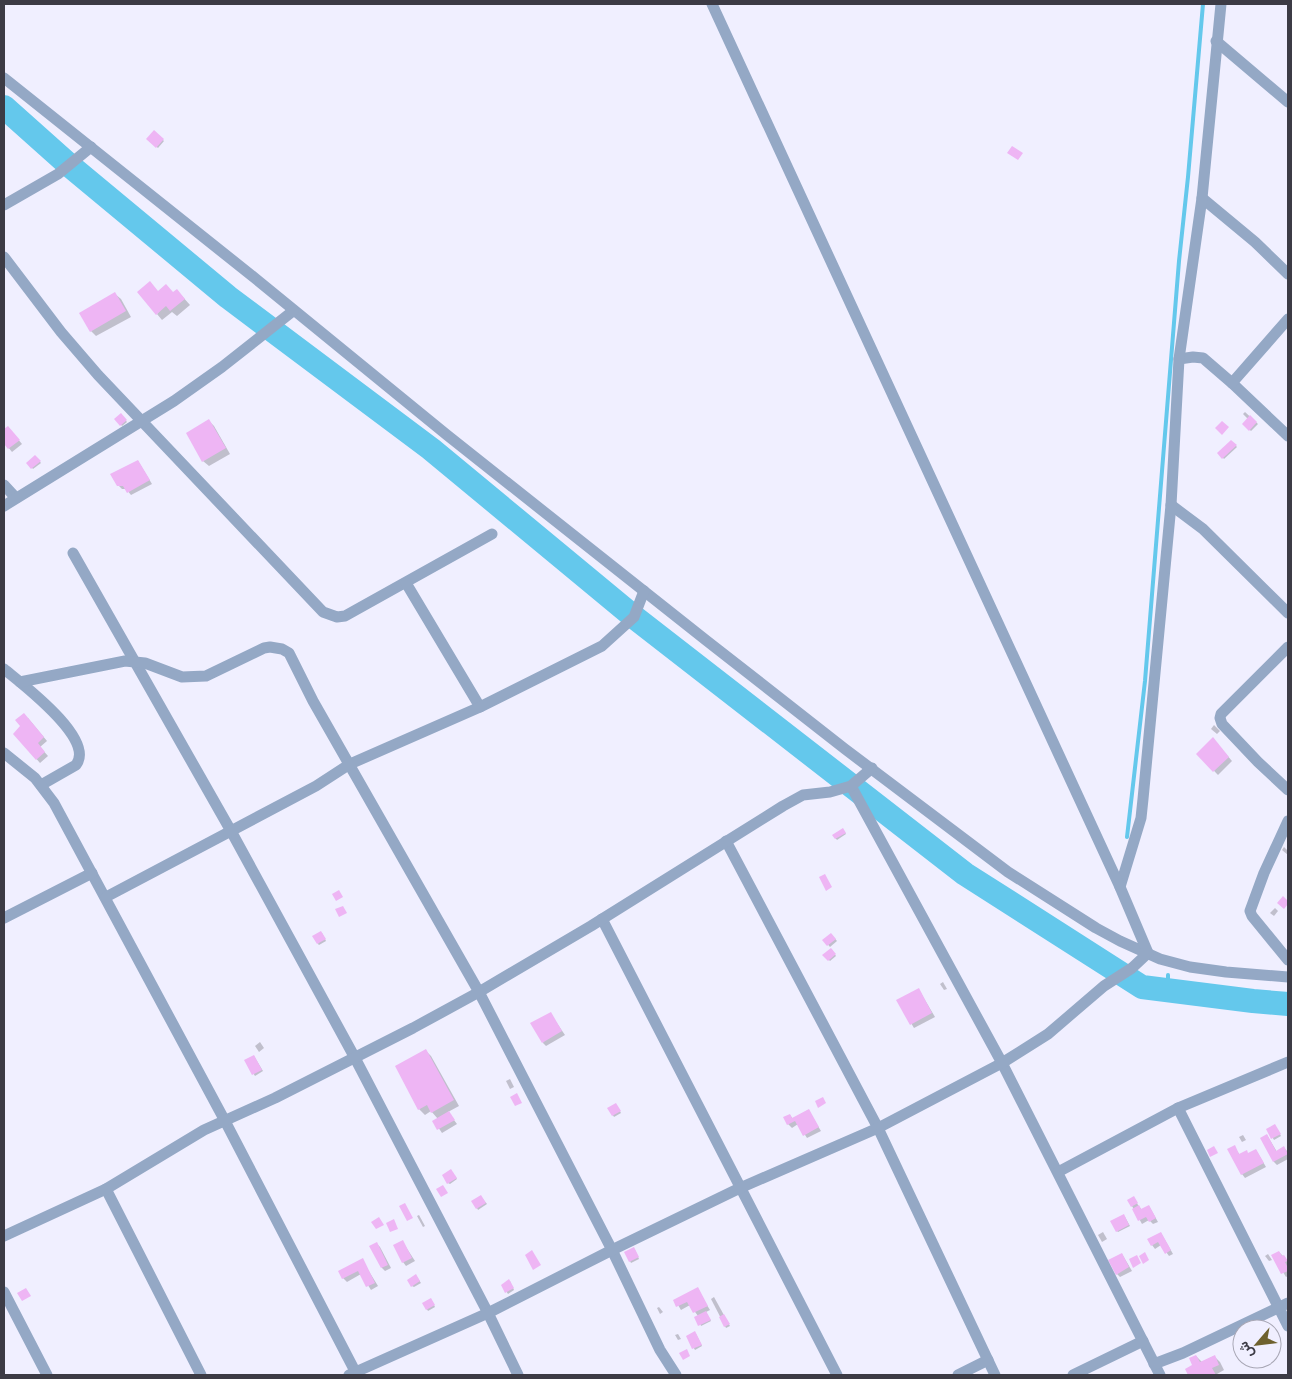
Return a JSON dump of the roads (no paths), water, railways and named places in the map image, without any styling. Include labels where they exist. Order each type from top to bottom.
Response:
[{"type":"street","points":[[712,4],[1120,887],[1148,953]]},
{"type":"street","points":[[1120,887],[1140,818],[1143,799],[1171,505],[1179,359],[1202,198],[1221,4]]},
{"type":"street","points":[[1216,41],[1288,102]]},
{"type":"street","points":[[4,78],[522,494],[1008,872],[1120,942],[1174,964],[1226,972],[1288,977]]},
{"type":"street","points":[[4,205],[58,174],[91,147]]},
{"type":"street","points":[[1202,198],[1255,242],[1288,274]]},
{"type":"street","points":[[4,257],[61,332],[98,375],[323,612],[337,617],[345,616],[492,534]]},
{"type":"street","points":[[4,506],[142,421],[198,384],[293,311]]},
{"type":"street","points":[[1232,383],[1288,319]]},
{"type":"street","points":[[1179,359],[1203,358],[1288,436]]},
{"type":"street","points":[[4,486],[16,498]]},
{"type":"street","points":[[1171,505],[1202,529],[1288,613]]},
{"type":"street","points":[[73,553],[231,831],[355,1058],[488,1313],[518,1375]]},
{"type":"street","points":[[406,583],[480,707]]},
{"type":"street","points":[[106,897],[316,786],[350,764],[480,707],[602,646],[634,617],[644,590]]},
{"type":"street","points":[[1288,647],[1221,714],[1220,718],[1222,724],[1288,790]]},
{"type":"street","points":[[20,682],[115,662],[134,662],[156,667],[174,675],[198,677],[206,676],[264,648],[282,649],[289,653],[314,701],[479,992],[612,1250],[660,1350],[676,1375]]},
{"type":"street","points":[[4,669],[59,717],[68,729],[80,753],[80,761],[72,768],[41,785]]},
{"type":"street","points":[[4,753],[24,768],[41,785],[54,803],[225,1121],[354,1374],[488,1313],[740,1188],[878,1128],[1002,1063],[1048,1034],[1104,986],[1132,968],[1148,953]]},
{"type":"street","points":[[4,1236],[106,1189],[204,1130],[275,1098],[355,1058],[479,992],[602,919],[803,795],[830,792],[851,786],[872,768]]},
{"type":"street","points":[[851,786],[1002,1063],[1160,1375]]},
{"type":"street","points":[[1288,820],[1264,873],[1250,912],[1288,959]]},
{"type":"street","points":[[726,841],[878,1128],[995,1375]]},
{"type":"street","points":[[4,918],[92,873]]},
{"type":"street","points":[[602,919],[837,1375]]},
{"type":"street","points":[[1058,1172],[1178,1108],[1288,1062]]},
{"type":"street","points":[[1178,1108],[1284,1305],[1288,1326]]},
{"type":"street","points":[[106,1189],[201,1375]]},
{"type":"street","points":[[4,1292],[47,1375]]},
{"type":"street","points":[[1154,1364],[1183,1353],[1284,1305]]},
{"type":"street","points":[[1073,1375],[1142,1341]]},
{"type":"street","points":[[958,1375],[988,1360]]},
{"type":"waterway","points":[[1127,837],[1145,681],[1179,261],[1203,4]]},
{"type":"waterway","points":[[4,107],[69,165],[228,297],[431,449],[634,617],[965,874],[1142,987],[1288,1004]]},
{"type":"waterway","points":[[1168,975],[1168,991]]}]
